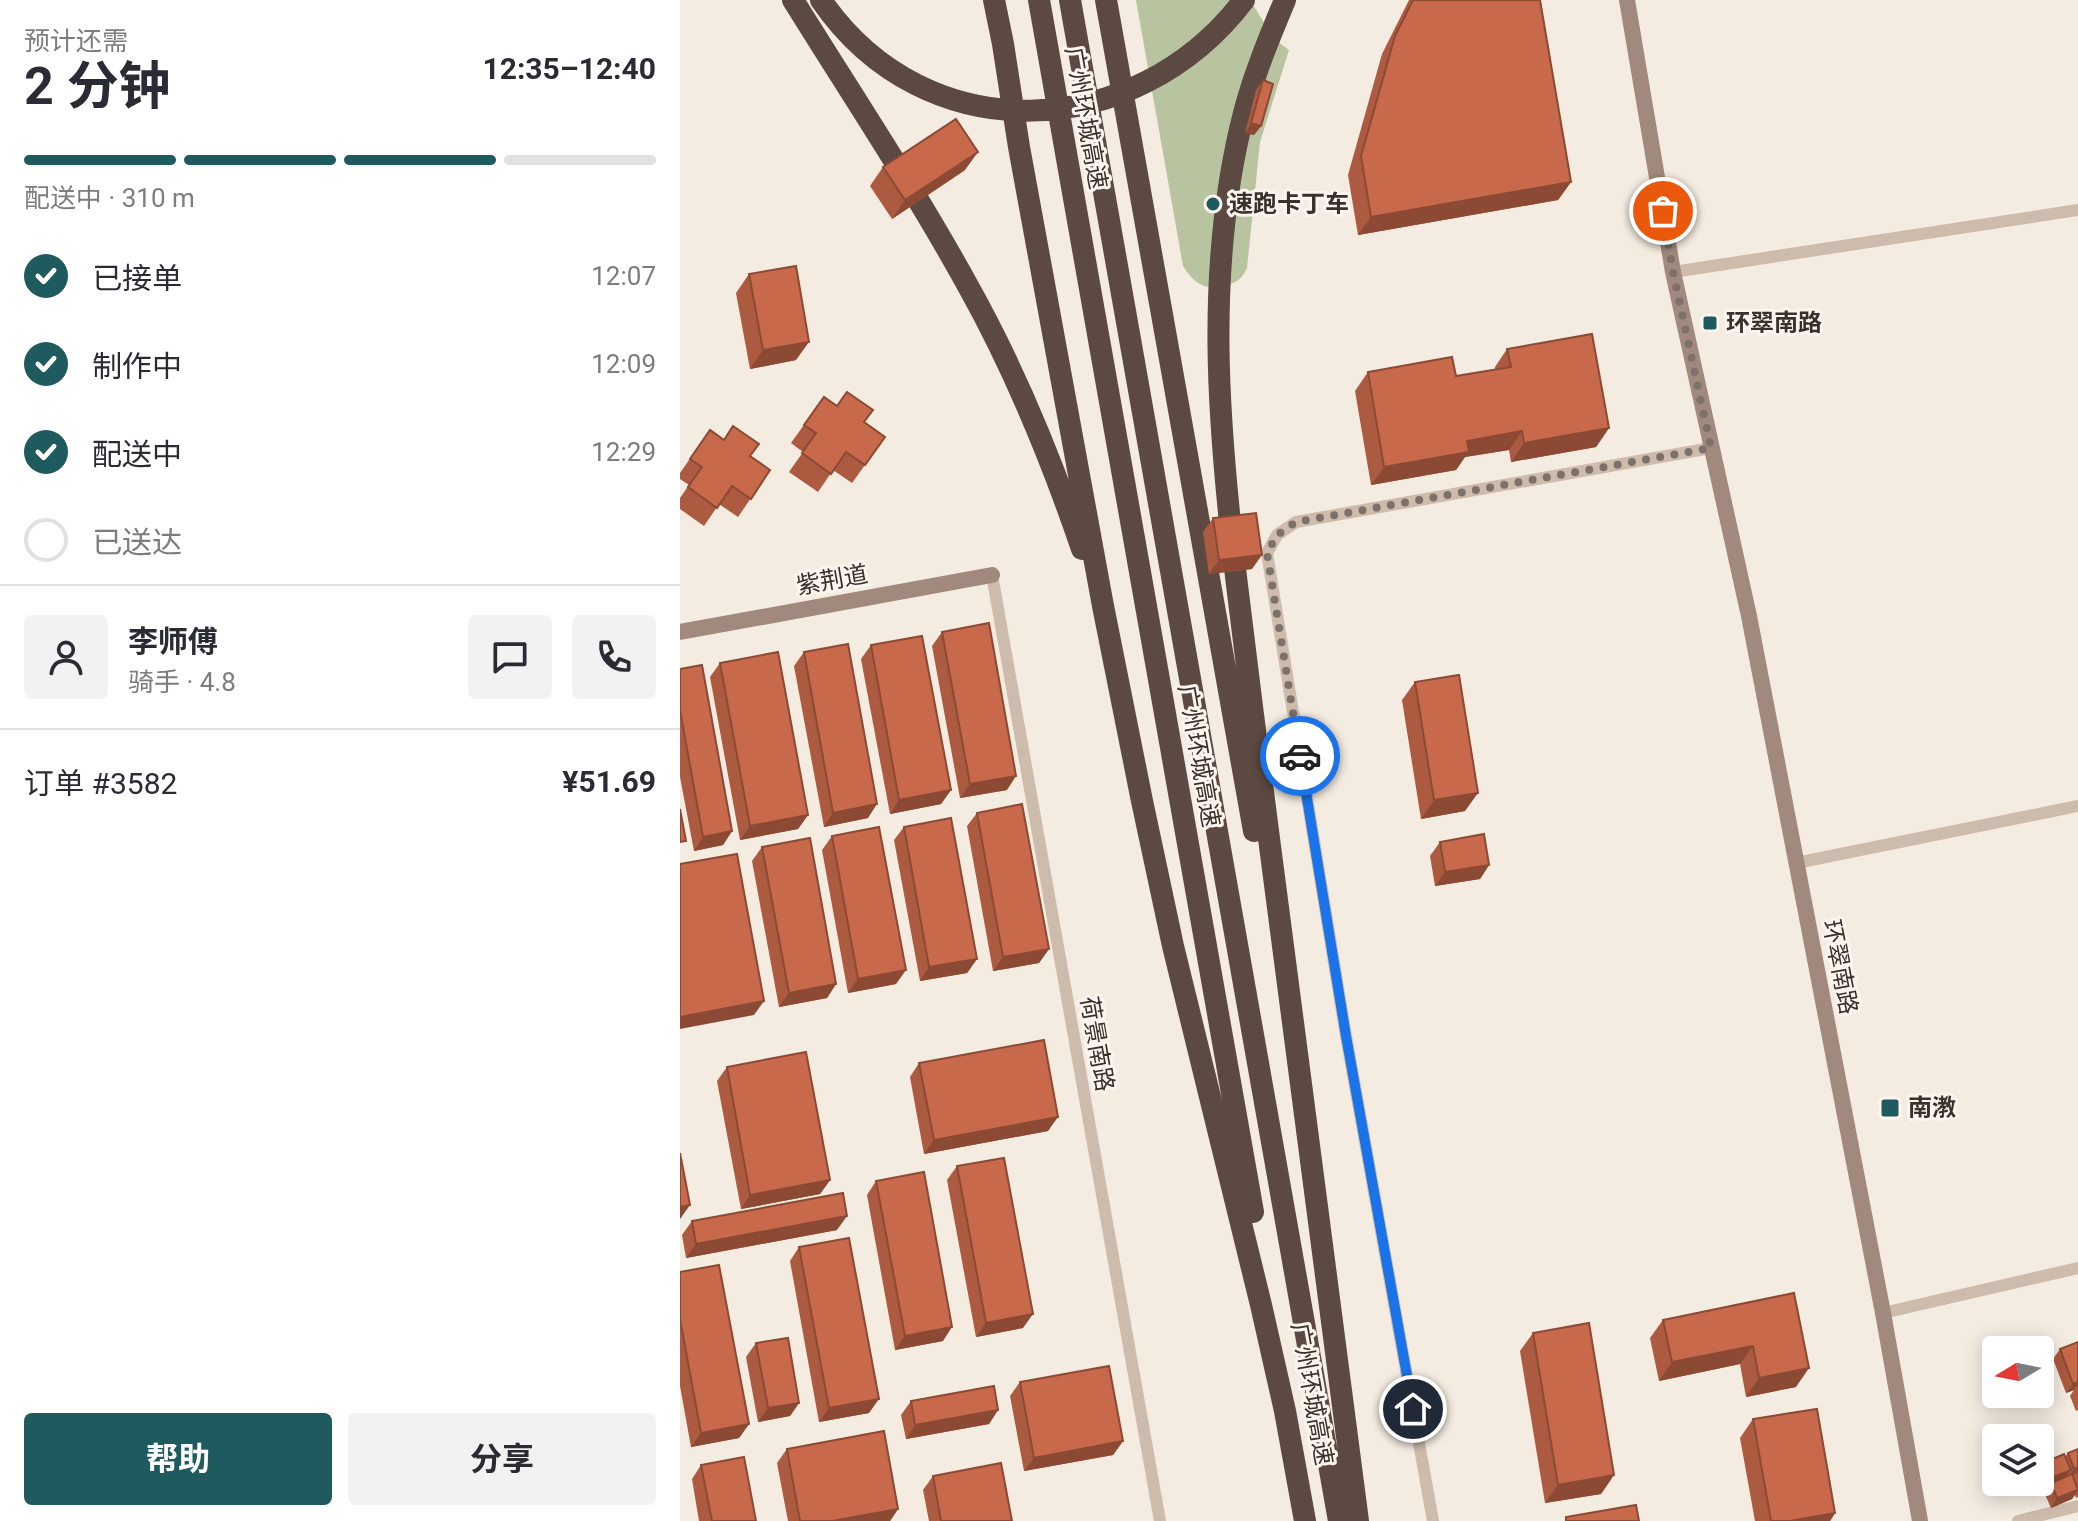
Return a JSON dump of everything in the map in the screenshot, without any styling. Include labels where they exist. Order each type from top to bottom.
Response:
[{"type":"highway","points":[[793,0],[968,285],[1007,362],[1050,460],[1082,550],[1101,608],[1117,677],[1173,946],[1261,1305],[1306,1521]]},
{"type":"highway","points":[[821,0],[863,48],[918,84],[968,103],[1037,111],[1094,103],[1145,84],[1199,49],[1244,0]]},
{"type":"highway","points":[[994,0],[1117,677]]},
{"type":"highway","name":"广州环城高速","points":[[1039,0],[1306,1521]]},
{"type":"highway","name":"广州环城高速","points":[[1070,0],[1339,1521]]},
{"type":"highway","points":[[1106,0],[1310,1147]]},
{"type":"highway","points":[[1285,0],[1253,83],[1232,174],[1220,265],[1218,373],[1236,578],[1358,1521]]},
{"type":"street","name":"环翠南路","points":[[1627,0],[1673,272],[1749,616],[1920,1521]]},
{"type":"street","points":[[1673,272],[2078,210]]},
{"type":"street","points":[[1433,1521],[1346,1036],[1267,553],[1277,535],[1296,522],[1711,448]]},
{"type":"street","name":"紫荆道","points":[[680,632],[992,575]]},
{"type":"street","name":"荷景南路","points":[[992,575],[1160,1521]]},
{"type":"street","points":[[1796,863],[2078,806]]},
{"type":"street","points":[[1883,1313],[2078,1268]]},
{"type":"street","points":[[2018,1521],[2078,1506]]},
{"type":"green space","name":"速跑卡丁车","points":[[1136,0],[1250,0],[1274,39],[1289,50],[1260,142],[1247,268],[1231,284],[1207,287],[1192,278],[1183,266]]},
{"type":"building","points":[[1413,0],[1540,0],[1571,182],[1371,217],[1361,156],[1395,36]]},
{"type":"building","points":[[1263,80],[1273,84],[1261,126],[1251,123]]},
{"type":"building","points":[[956,119],[978,152],[905,200],[883,167]]},
{"type":"building","points":[[796,266],[809,342],[763,350],[749,274]]},
{"type":"building","points":[[1592,334],[1609,428],[1524,443],[1522,431],[1467,441],[1469,452],[1384,467],[1368,372],[1452,357],[1456,376],[1511,367],[1507,349]]},
{"type":"building","points":[[847,392],[873,410],[864,422],[885,437],[865,465],[846,452],[831,474],[802,453],[816,433],[804,425],[824,397],[837,406]]},
{"type":"building","points":[[733,426],[759,444],[750,456],[770,470],[751,499],[732,486],[717,508],[688,487],[702,467],[690,459],[710,430],[724,440]]},
{"type":"building","points":[[1256,513],[1262,555],[1219,560],[1213,518]]},
{"type":"building","points":[[989,623],[1016,776],[970,784],[942,632]]},
{"type":"building","points":[[922,636],[951,790],[899,800],[871,645]]},
{"type":"building","points":[[848,644],[877,804],[833,813],[804,652]]},
{"type":"building","points":[[778,652],[808,815],[750,826],[720,663]]},
{"type":"building","points":[[702,665],[732,831],[703,837],[680,710],[680,669]]},
{"type":"building","points":[[1459,675],[1478,793],[1434,800],[1415,682]]},
{"type":"building","points":[[1022,804],[1049,949],[1003,957],[977,813]]},
{"type":"building","points":[[680,809],[686,841],[680,842]]},
{"type":"building","points":[[951,818],[977,959],[929,967],[904,827]]},
{"type":"building","points":[[879,827],[906,970],[858,979],[832,836]]},
{"type":"building","points":[[1484,834],[1489,865],[1445,872],[1440,842]]},
{"type":"building","points":[[810,838],[836,984],[789,993],[762,847]]},
{"type":"building","points":[[737,854],[764,1001],[680,1017],[680,864]]},
{"type":"building","points":[[1044,1040],[1058,1117],[934,1140],[919,1063]]},
{"type":"building","points":[[806,1052],[830,1180],[750,1195],[727,1067]]},
{"type":"building","points":[[680,1153],[690,1205],[680,1207]]},
{"type":"building","points":[[1004,1158],[1033,1314],[986,1323],[957,1166]]},
{"type":"building","points":[[924,1172],[952,1327],[905,1336],[876,1181]]},
{"type":"building","points":[[843,1193],[847,1216],[696,1244],[692,1221]]},
{"type":"building","points":[[849,1238],[879,1399],[829,1408],[799,1247]]},
{"type":"building","points":[[719,1265],[749,1424],[701,1433],[680,1319],[680,1272]]},
{"type":"building","points":[[1794,1293],[1809,1368],[1759,1378],[1753,1346],[1672,1362],[1663,1320]]},
{"type":"building","points":[[1589,1323],[1614,1475],[1558,1485],[1533,1333]]},
{"type":"building","points":[[788,1338],[799,1403],[768,1408],[756,1343]]},
{"type":"building","points":[[2078,1342],[2078,1382],[2073,1384],[2060,1349]]},
{"type":"building","points":[[1109,1366],[1123,1441],[1034,1458],[1020,1382]]},
{"type":"building","points":[[994,1386],[998,1410],[915,1425],[911,1401]]},
{"type":"building","points":[[1817,1409],[1835,1513],[1771,1521],[1753,1419]]},
{"type":"building","points":[[884,1431],[898,1509],[832,1521],[800,1521],[787,1449]]},
{"type":"building","points":[[2078,1449],[2078,1467],[2074,1469],[2068,1453]]},
{"type":"building","points":[[2064,1454],[2071,1470],[2054,1477],[2054,1458]]},
{"type":"building","points":[[744,1457],[756,1521],[712,1521],[701,1465]]},
{"type":"building","points":[[1001,1463],[1012,1521],[941,1521],[933,1476]]},
{"type":"building","points":[[2072,1474],[2078,1490],[2057,1498],[2054,1482]]},
{"type":"building","points":[[1636,1505],[1639,1521],[1566,1521],[1566,1517]]},
{"type":"way so far","points":[[1300,756],[1267,553],[1277,535],[1296,522],[1711,448],[1663,211]]},
{"type":"place","name":"速跑卡丁车","points":[[1213,204]]},
{"type":"place","name":"环翠南路","points":[[1710,323]]},
{"type":"place","name":"南漖","points":[[1890,1108]]},
{"type":"route","points":[[1300,756],[1346,1036],[1413,1409]]}]
